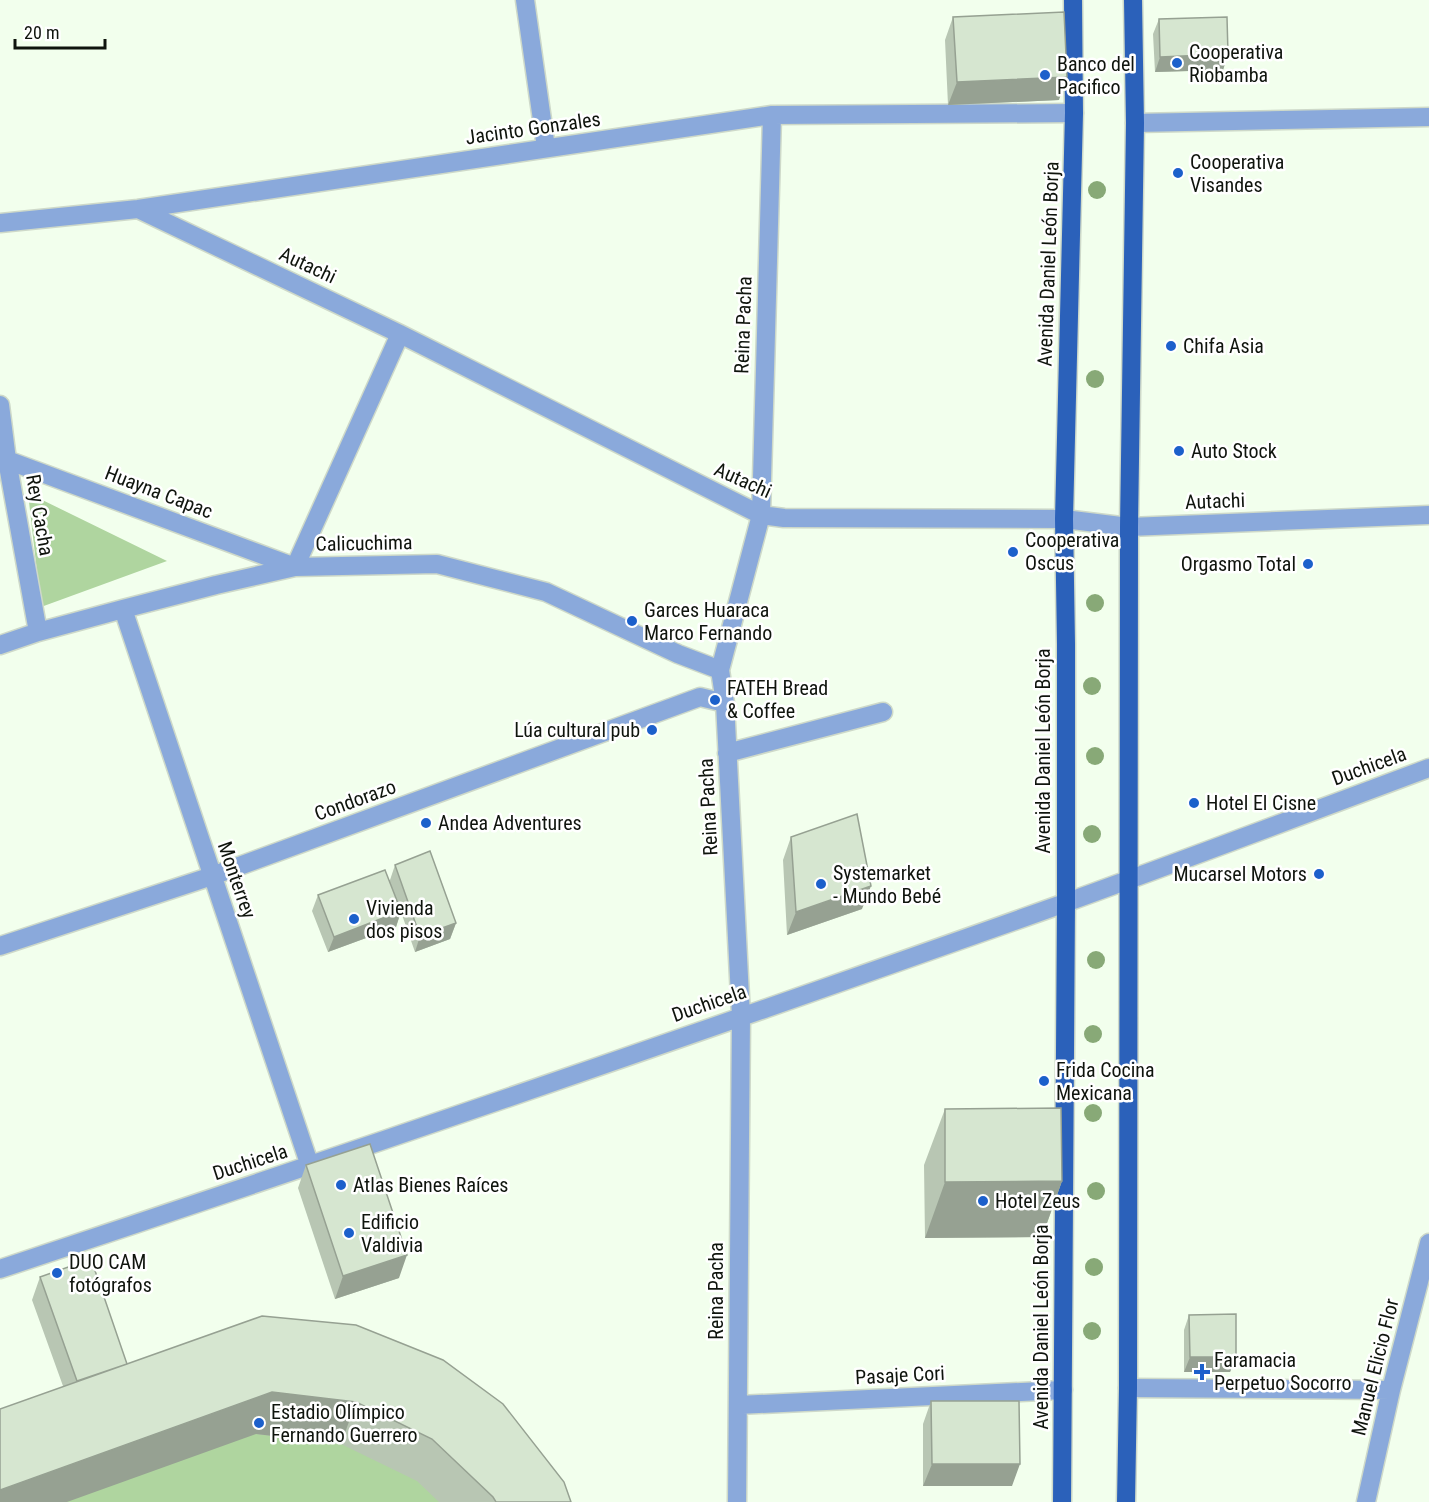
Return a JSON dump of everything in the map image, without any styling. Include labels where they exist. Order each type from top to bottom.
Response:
[{"type":"main road","name":"Avenida Daniel León Borja","points":[[1062,1502],[1066,902],[1064,519],[1074,113],[1073,0]]},
{"type":"main road","points":[[1126,1502],[1129,527],[1135,123],[1133,0]]},
{"type":"street","points":[[525,0],[546,148]]},
{"type":"street","name":"Jacinto Gonzales","points":[[0,222],[138,209],[772,115],[1074,113]]},
{"type":"street","name":"Reina Pacha","points":[[737,1502],[741,1016],[725,703],[720,670],[761,515],[772,115]]},
{"type":"street","points":[[1135,123],[1429,117]]},
{"type":"street","name":"Autachi","points":[[138,209],[400,334],[761,515],[784,518],[1064,519],[1129,527],[1429,514]]},
{"type":"street","points":[[295,567],[400,334]]},
{"type":"street","name":"Rey Cacha","points":[[0,405],[7,460],[38,632]]},
{"type":"street","name":"Huayna Capac","points":[[7,460],[295,567]]},
{"type":"street","name":"Calicuchima","points":[[0,645],[38,632],[123,609],[295,567],[437,564],[546,592],[678,654],[720,670]]},
{"type":"street","name":"Monterrey","points":[[123,609],[310,1166]]},
{"type":"street","name":"Condorazo","points":[[0,946],[212,876],[700,697],[725,703]]},
{"type":"street","points":[[727,753],[884,711]]},
{"type":"street","name":"Duchicela","points":[[0,1269],[310,1166],[741,1016],[1066,902],[1429,768]]},
{"type":"street","name":"Manuel Elicio Flor","points":[[1366,1502],[1391,1390],[1429,1243]]},
{"type":"street","points":[[1128,1388],[1391,1390]]},
{"type":"street","name":"Pasaje Cori","points":[[738,1405],[1063,1390]]},
{"type":"green space","points":[[28,493],[167,561],[41,607]]},
{"type":"green space","name":"Estadio Olímpico Fernando Guerrero","points":[[247,1358],[532,1502],[0,1502],[0,1445]]},
{"type":"building","points":[[1064,12],[1067,77],[957,82],[953,17]]},
{"type":"building","points":[[1227,17],[1228,54],[1160,57],[1159,19]]},
{"type":"building","name":"Systemarket - Mundo Bebé","points":[[857,814],[871,886],[796,912],[791,837]]},
{"type":"building","points":[[430,851],[456,923],[420,936],[395,865]]},
{"type":"building","name":"Vivienda dos pisos","points":[[385,870],[401,911],[334,937],[318,895]]},
{"type":"building","points":[[1061,1108],[1062,1181],[945,1182],[945,1109]]},
{"type":"building","name":"Edificio Valdivia","points":[[370,1144],[407,1255],[343,1276],[306,1165]]},
{"type":"building","points":[[91,1259],[127,1364],[77,1381],[40,1277]]},
{"type":"building","points":[[1236,1314],[1236,1357],[1190,1357],[1189,1315]]},
{"type":"building","points":[[262,1316],[356,1325],[443,1360],[503,1404],[564,1482],[571,1502],[496,1502],[432,1439],[356,1402],[272,1392],[0,1490],[0,1409]]},
{"type":"building","points":[[931,1401],[1019,1401],[1020,1464],[932,1464]]},
{"type":"place","name":"Cooperativa Riobamba","points":[[1177,63]]},
{"type":"place","name":"Banco del Pacifico","points":[[1045,75]]},
{"type":"place","name":"Cooperativa Visandes","points":[[1178,173]]},
{"type":"place","name":"Chifa Asia","points":[[1171,346]]},
{"type":"place","name":"Auto Stock","points":[[1179,451]]},
{"type":"place","name":"Cooperativa Oscus","points":[[1013,552]]},
{"type":"place","name":"Orgasmo Total","points":[[1308,564]]},
{"type":"place","name":"Garces Huaraca Marco Fernando","points":[[632,621]]},
{"type":"place","name":"FATEH Bread & Coffee","points":[[715,700]]},
{"type":"place","name":"Lúa cultural pub","points":[[652,730]]},
{"type":"place","name":"Hotel El Cisne","points":[[1194,803]]},
{"type":"place","name":"Andea Adventures","points":[[426,823]]},
{"type":"place","name":"Mucarsel Motors","points":[[1319,874]]},
{"type":"place","name":"Systemarket - Mundo Bebé","points":[[821,884]]},
{"type":"place","name":"Vivienda dos pisos","points":[[354,919]]},
{"type":"place","name":"Frida Cocina Mexicana","points":[[1044,1081]]},
{"type":"place","name":"Atlas Bienes Raíces","points":[[341,1185]]},
{"type":"place","name":"Hotel Zeus","points":[[983,1201]]},
{"type":"place","name":"Edificio Valdivia","points":[[349,1233]]},
{"type":"place","name":"DUO CAM fotógrafos","points":[[57,1273]]},
{"type":"place","name":"Faramacia Perpetuo Socorro","points":[[1202,1372]]},
{"type":"place","name":"Estadio Olímpico Fernando Guerrero","points":[[259,1423]]}]
